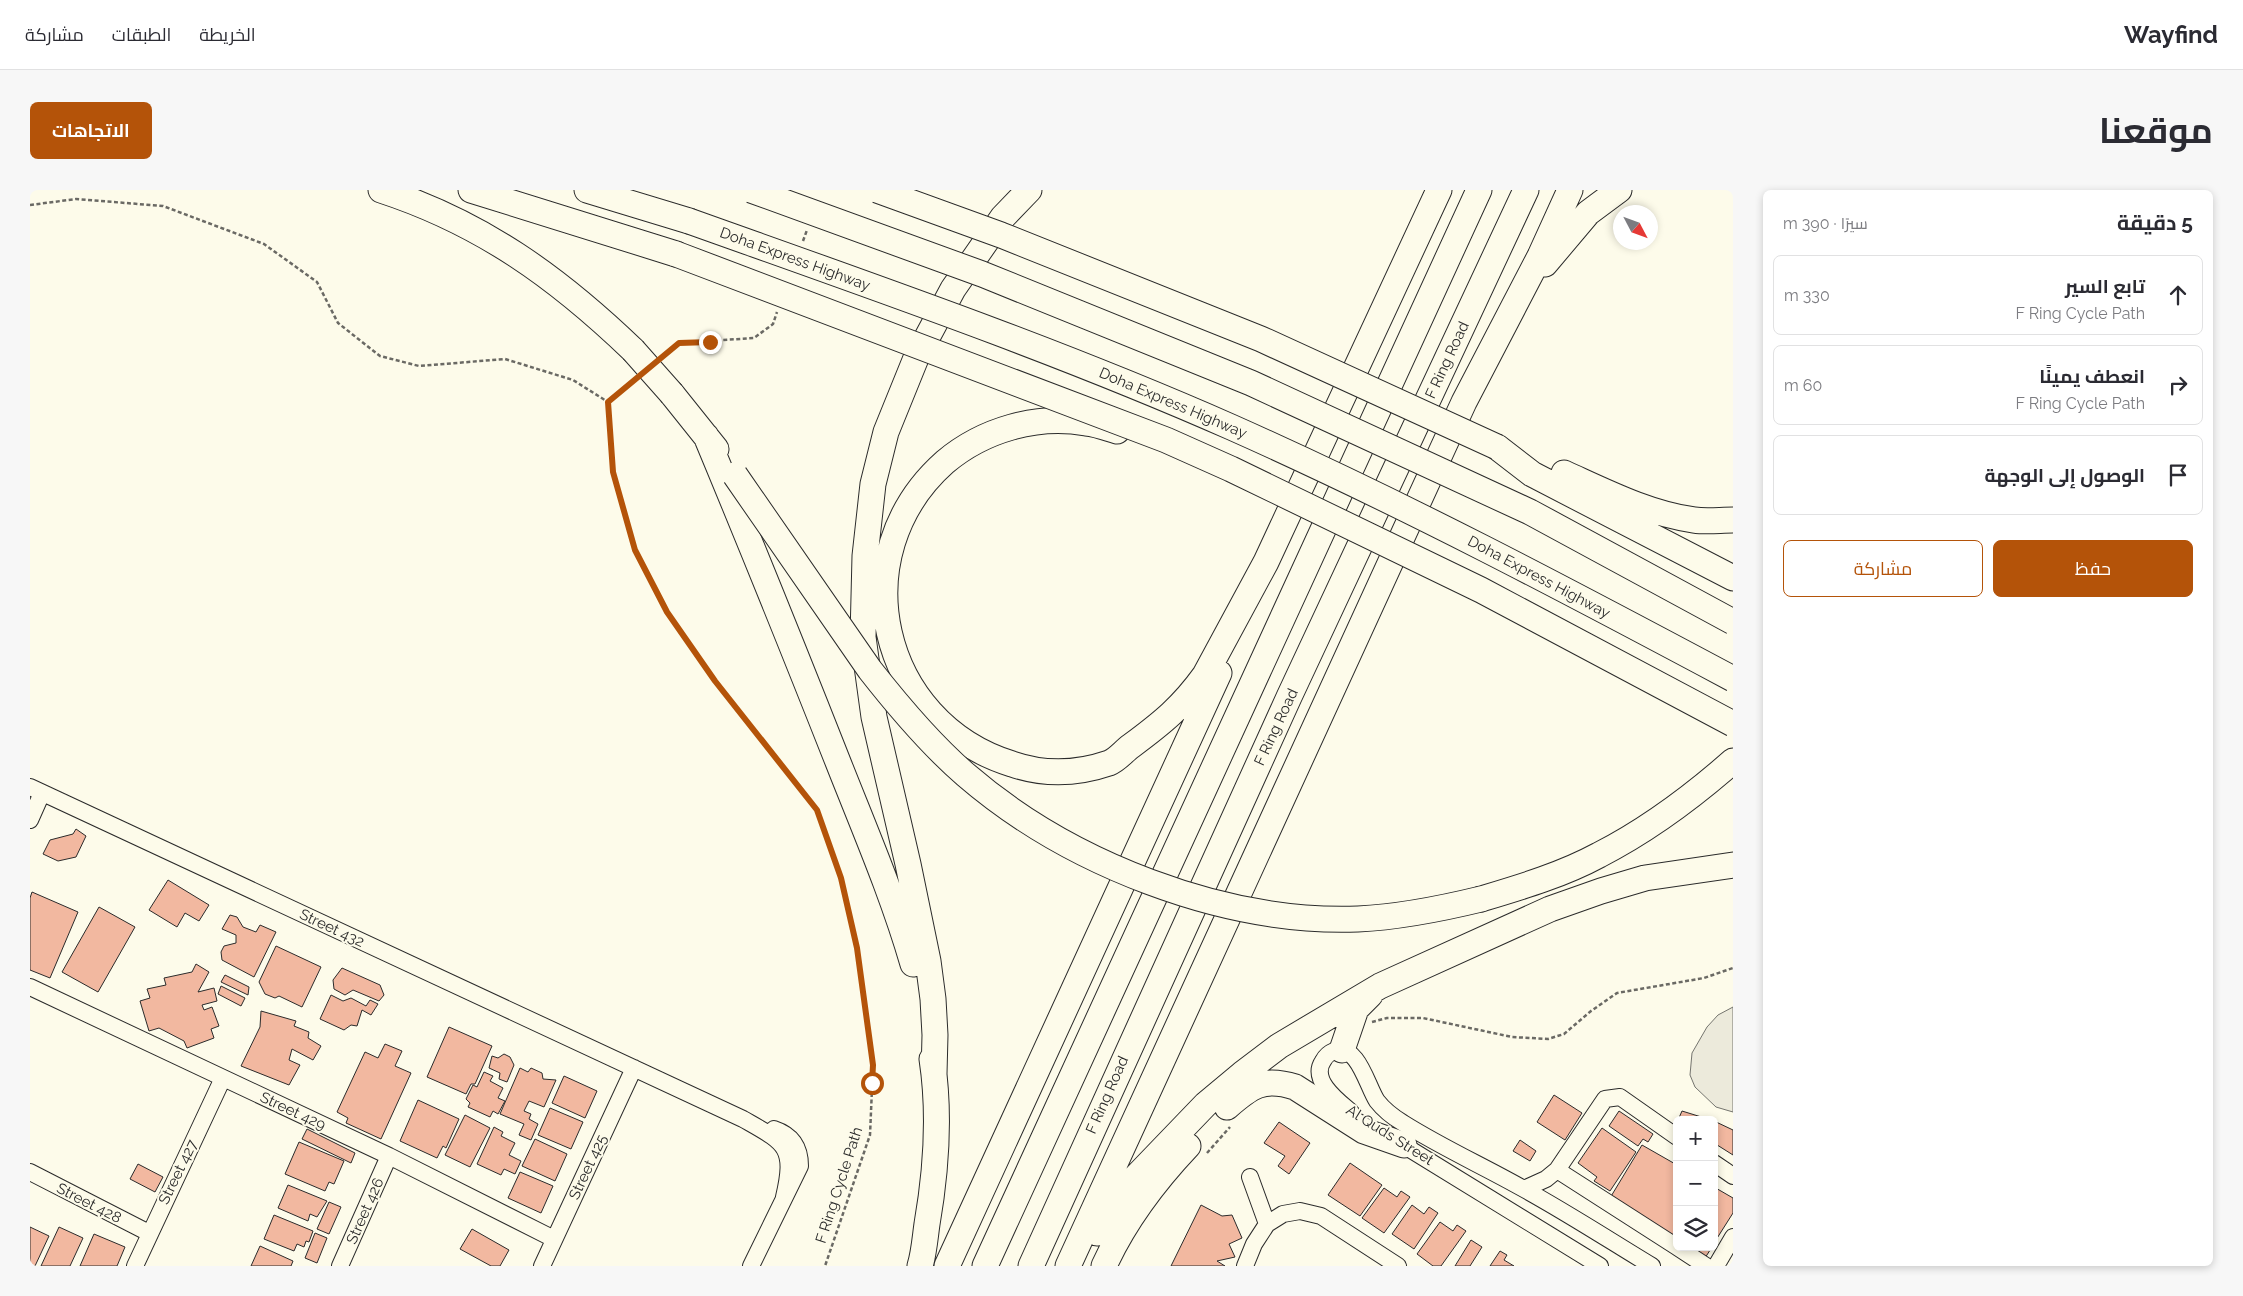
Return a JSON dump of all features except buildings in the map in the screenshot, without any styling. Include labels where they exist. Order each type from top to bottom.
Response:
[{"type":"highway","points":[[381,190],[457,220],[514,253],[558,283],[592,310],[633,350],[706,436],[870,670],[928,739],[966,776],[1038,828],[1081,852],[1123,871],[1178,892],[1288,917],[1357,919],[1398,916],[1481,900],[1598,856],[1648,827],[1693,796],[1733,761]]},
{"type":"highway","points":[[471,190],[676,254],[1166,440],[1231,469],[1481,590],[1733,724]]},
{"type":"highway","name":"Doha Express Highway","points":[[587,190],[689,221],[973,323],[1102,372],[1232,428],[1496,553],[1733,679]]},
{"type":"highway","points":[[751,190],[982,274],[1251,383],[1530,512],[1733,622]]},
{"type":"highway","points":[[877,190],[1001,235],[1261,339],[1497,447],[1538,461],[1639,506],[1670,516],[1696,521],[1733,520]]},
{"type":"highway","points":[[920,1266],[930,1207],[935,1160],[935,1026],[928,962],[908,864],[874,717],[863,637],[866,556],[873,484],[886,432],[916,358],[953,289],[1003,217],[1029,190]]},
{"type":"highway","points":[[1231,469],[1199,461],[1160,445],[1086,423],[1059,421],[1015,426],[990,434],[955,454],[937,470],[907,506],[896,529],[886,571],[883,594],[888,631],[899,666],[911,686],[934,715],[967,744],[987,756],[1021,767],[1059,773],[1079,771],[1111,762],[1151,732],[1194,691],[1205,675],[1266,562],[1439,190]]},
{"type":"highway","points":[[985,1266],[1479,190]]},
{"type":"highway","name":"F Ring Road","points":[[1031,1266],[1289,698],[1526,190]]},
{"type":"highway","points":[[1068,1266],[1464,402],[1540,256],[1570,190]]},
{"type":"highway","points":[[1464,402],[1544,265],[1588,213],[1619,190]]},
{"type":"highway","points":[[706,436],[764,572],[905,934],[924,1000],[934,1074]]},
{"type":"highway","points":[[1497,447],[1532,474],[1733,578]]},
{"type":"highway","points":[[947,1266],[1247,612],[1266,562]]},
{"type":"highway","points":[[1079,1266],[1104,1219],[1130,1184],[1206,1104],[1279,1046],[1380,986],[1550,909],[1645,878],[1733,864]]},
{"type":"highway","points":[[1346,1038],[1356,1009],[1380,986]]},
{"type":"highway","points":[[1104,1266],[1126,1225],[1183,1151],[1240,1096],[1261,1083],[1276,1082],[1295,1087],[1364,1132],[1404,1145]]},
{"type":"street","points":[[30,820],[36,790]]},
{"type":"street","name":"Street 432","points":[[36,790],[743,1119],[786,1134],[797,1148],[800,1166],[752,1266]]},
{"type":"street","name":"Street 429","points":[[30,987],[389,1156],[554,1239]]},
{"type":"street","name":"Al Quds Street","points":[[1600,1266],[1355,1116],[1326,1089],[1319,1072],[1321,1063],[1326,1056],[1346,1038],[1377,1100],[1396,1119],[1524,1189],[1652,1266]]},
{"type":"street","name":"Street 425","points":[[542,1266],[634,1068]]},
{"type":"street","name":"Street 427","points":[[135,1266],[223,1078]]},
{"type":"street","points":[[1524,1189],[1546,1179],[1557,1170],[1605,1099],[1620,1097],[1673,1134]]},
{"type":"street","name":"Street 426","points":[[340,1266],[389,1156]]},
{"type":"street","points":[[1718,1166],[1733,1176]]},
{"type":"street","points":[[1557,1170],[1673,1244]]},
{"type":"street","name":"Street 428","points":[[30,1172],[149,1233]]},
{"type":"street","points":[[1250,1177],[1267,1224]]},
{"type":"street","points":[[1245,1266],[1254,1244],[1267,1224],[1283,1214],[1300,1211],[1321,1216],[1398,1266]]},
{"type":"street","points":[[1716,1266],[1733,1237]]},
{"type":"street","points":[[1683,1251],[1706,1266]]},
{"type":"path","points":[[30,205],[76,199],[163,206],[264,244],[317,282],[338,323],[380,356],[419,366],[505,359],[573,380],[608,402],[636,379]]},
{"type":"path","points":[[802,244],[808,226]]},
{"type":"path","points":[[658,361],[679,343],[754,338],[773,324],[780,306]]},
{"type":"path","name":"F Ring Cycle Path","points":[[608,402],[613,472],[635,550],[667,612],[715,681],[817,810],[841,878],[857,948],[873,1065],[870,1136],[825,1266]]},
{"type":"path","points":[[1346,1038],[1387,1018],[1423,1018],[1512,1037],[1548,1039],[1564,1034],[1591,1011],[1617,993],[1704,978],[1733,968]]},
{"type":"path","points":[[1202,1158],[1235,1122]]},
{"type":"shaded area","points":[[1733,1007],[1733,1112],[1716,1107],[1695,1087],[1690,1075],[1692,1053],[1707,1027],[1718,1015]]},
{"type":"route","points":[[710,342],[679,343],[608,402],[613,472],[635,550],[667,612],[715,681],[774,753],[817,810],[841,878],[857,948],[873,1065],[872,1083]]}]
